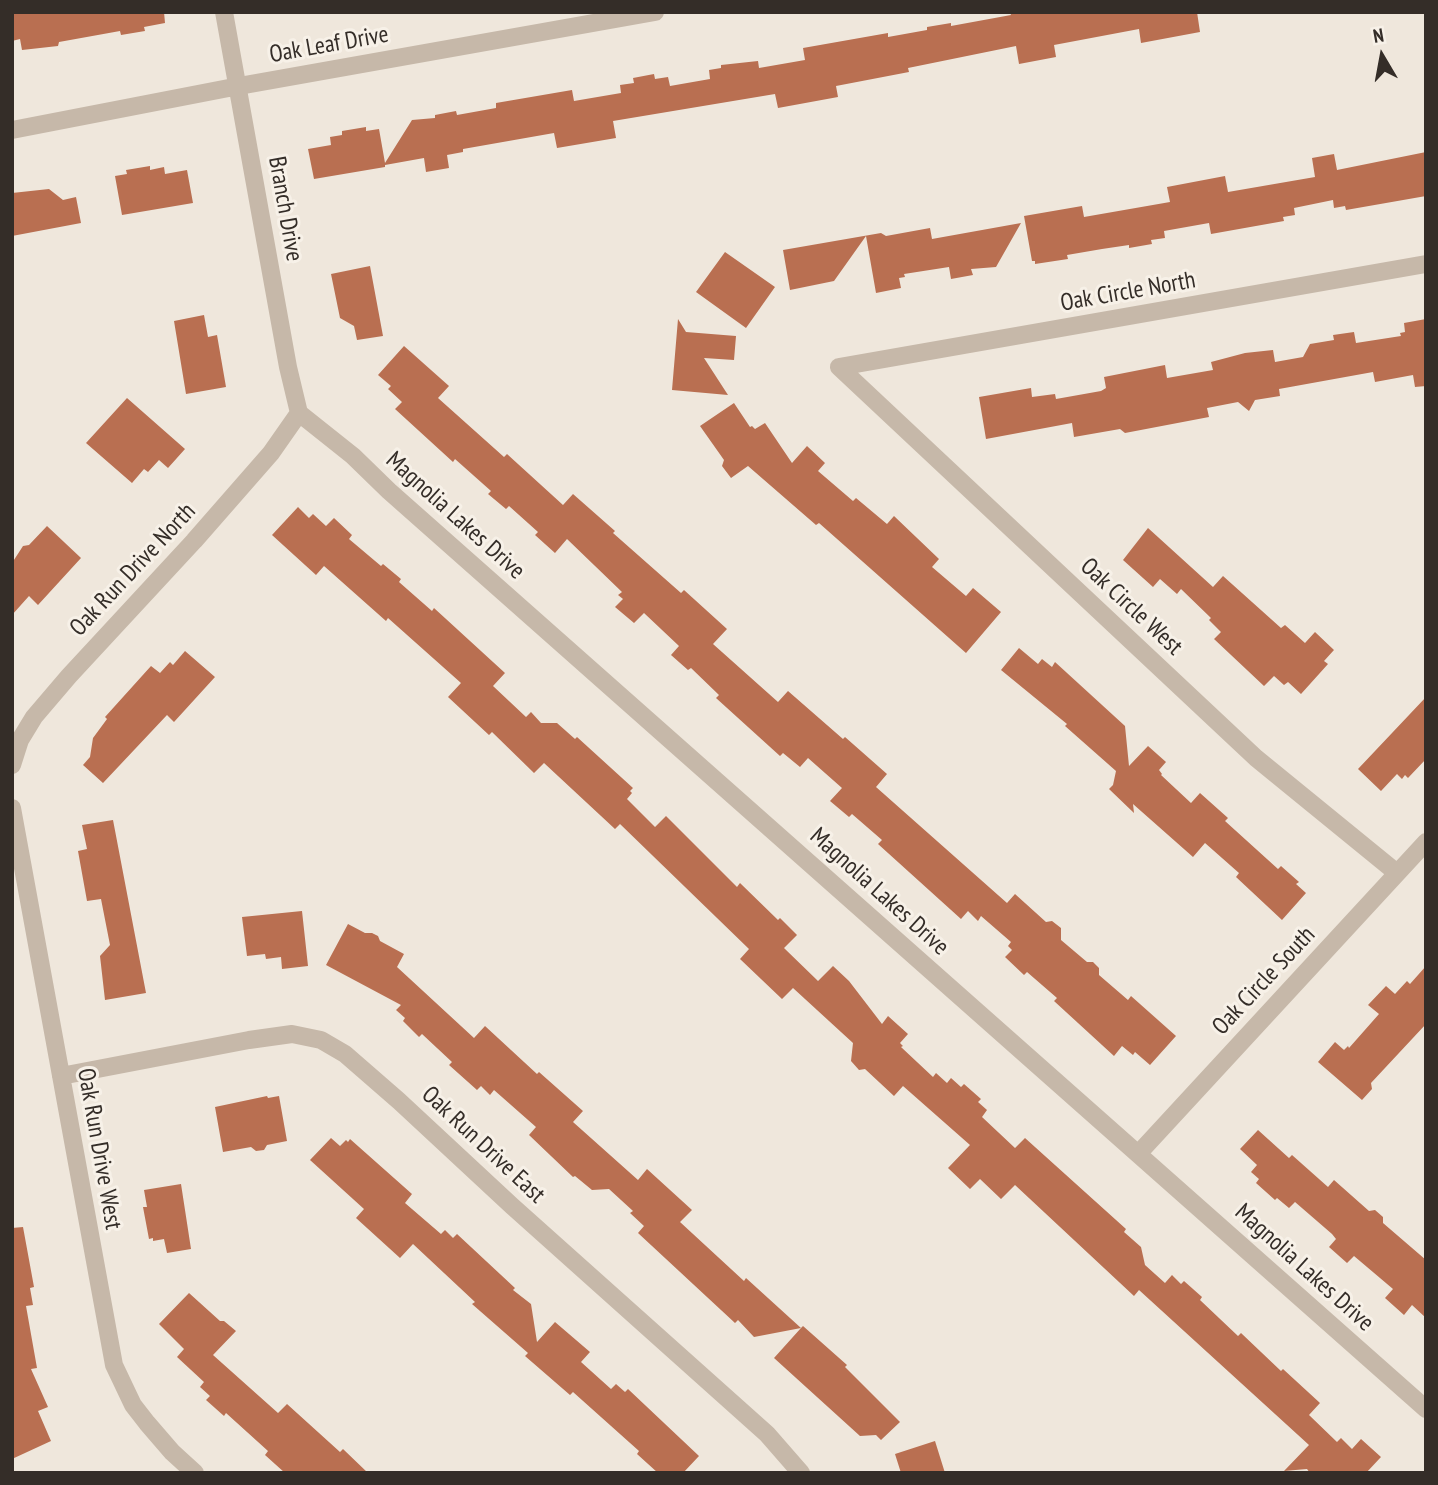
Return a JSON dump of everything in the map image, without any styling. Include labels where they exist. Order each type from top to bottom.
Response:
[{"type":"street","name":"Branch Drive","points":[[224,12],[288,367],[299,413]]},
{"type":"street","name":"Oak Leaf Drive","points":[[12,130],[239,86],[655,12]]},
{"type":"street","name":"Oak Circle North","points":[[839,367],[1426,264]]},
{"type":"street","name":"Oak Circle West","points":[[839,367],[1256,758],[1397,873]]},
{"type":"street","name":"Oak Run Drive North","points":[[12,765],[20,740],[34,717],[263,463],[299,413]]},
{"type":"street","name":"Magnolia Lakes Drive","points":[[299,413],[353,456],[389,491],[1426,1409]]},
{"type":"street","name":"Oak Run Drive West","points":[[12,808],[114,1365],[133,1405],[172,1452],[195,1473]]},
{"type":"street","name":"Oak Circle South","points":[[1138,1154],[1426,842]]},
{"type":"street","name":"Oak Run Drive East","points":[[61,1076],[292,1034],[321,1040],[345,1054],[399,1101],[767,1434],[801,1473]]},
{"type":"building","points":[[12,12],[164,12],[165,23],[144,27],[145,31],[121,35],[120,31],[59,42],[58,46],[22,50],[20,39],[12,41]]},
{"type":"building","points":[[1010,12],[1197,12],[1200,32],[1141,43],[1139,29],[1054,45],[1056,57],[1019,64],[1016,46],[908,68],[909,72],[836,86],[838,97],[778,108],[775,94],[613,121],[616,138],[557,148],[554,133],[463,149],[463,152],[447,155],[449,168],[426,172],[424,158],[314,179],[308,149],[331,145],[330,137],[342,135],[342,131],[366,127],[366,131],[379,129],[385,163],[412,120],[435,118],[435,115],[456,111],[457,115],[496,108],[496,103],[572,90],[574,101],[621,93],[620,85],[634,83],[633,78],[654,74],[655,79],[668,77],[670,86],[710,79],[709,70],[721,68],[721,65],[758,61],[759,68],[805,60],[803,48],[888,33],[888,37],[927,30],[927,27],[951,23],[951,26],[1011,15]]},
{"type":"building","points":[[1426,152],[1426,196],[1346,210],[1345,206],[1334,208],[1333,200],[1294,208],[1295,215],[1283,217],[1284,221],[1211,234],[1209,223],[1164,231],[1165,238],[1151,240],[1152,244],[1102,249],[1067,255],[1068,259],[1035,264],[1035,261],[1032,261],[1024,216],[1082,206],[1084,217],[1170,202],[1167,187],[1225,176],[1228,192],[1315,177],[1312,158],[1334,154],[1337,170]]},
{"type":"building","points":[[150,166],[150,170],[164,167],[165,174],[187,170],[193,203],[122,215],[115,176],[127,174],[126,170]]},
{"type":"building","points":[[49,189],[63,200],[76,197],[81,223],[12,236],[12,193]]},
{"type":"building","points":[[1021,223],[996,267],[971,269],[973,275],[951,279],[949,267],[904,274],[905,277],[899,278],[901,288],[876,293],[866,236],[834,281],[790,290],[783,250],[881,233],[886,236],[930,228],[932,239]]},
{"type":"building","points":[[725,252],[775,287],[746,328],[696,292]]},
{"type":"building","points":[[370,266],[383,336],[357,340],[354,326],[340,318],[331,274]]},
{"type":"building","points":[[204,315],[208,337],[217,335],[226,387],[186,394],[174,321]]},
{"type":"building","points":[[678,319],[686,332],[736,336],[734,360],[704,358],[728,395],[672,390]]},
{"type":"building","points":[[1426,319],[1426,386],[1415,387],[1413,375],[1375,382],[1373,372],[1279,389],[1280,396],[1255,400],[1249,411],[1238,402],[1207,408],[1209,417],[1125,433],[1120,429],[1074,437],[1072,423],[986,439],[979,397],[1031,388],[1032,397],[1055,394],[1056,399],[1101,391],[1106,388],[1104,377],[1165,365],[1167,378],[1213,370],[1211,362],[1245,353],[1273,350],[1275,362],[1303,357],[1310,344],[1334,340],[1333,335],[1354,332],[1356,343],[1401,336],[1400,333],[1405,332],[1404,323]]},
{"type":"building","points":[[404,346],[449,386],[438,398],[504,457],[507,454],[563,505],[573,494],[681,593],[684,590],[727,629],[713,644],[778,702],[788,691],[843,739],[845,737],[887,774],[876,787],[1007,903],[1015,894],[1046,922],[1052,921],[1061,928],[1061,940],[1087,962],[1093,962],[1099,968],[1099,975],[1128,1000],[1131,996],[1176,1036],[1150,1065],[1135,1052],[1133,1055],[1122,1046],[1114,1056],[1054,1001],[1057,998],[1027,972],[1024,975],[1005,957],[1012,950],[1008,946],[1011,942],[981,916],[978,921],[968,911],[961,919],[878,844],[882,840],[852,814],[849,817],[830,801],[842,788],[808,758],[800,767],[783,753],[780,756],[716,698],[719,695],[691,668],[688,670],[671,655],[679,646],[644,613],[634,623],[615,607],[623,599],[618,595],[622,592],[567,539],[555,553],[535,535],[538,532],[509,506],[506,509],[488,494],[491,491],[455,459],[453,462],[395,409],[402,402],[388,389],[391,386],[378,375]]},
{"type":"building","points":[[127,398],[185,449],[168,468],[159,460],[148,472],[144,469],[132,483],[86,443]]},
{"type":"building","points":[[734,403],[750,427],[755,429],[765,423],[792,463],[807,446],[825,463],[818,471],[853,501],[856,498],[887,524],[894,516],[939,559],[932,567],[966,596],[973,588],[1001,612],[966,653],[819,523],[816,525],[748,466],[731,478],[722,466],[724,460],[700,426]]},
{"type":"building","points":[[298,507],[309,518],[313,514],[326,526],[334,518],[352,535],[349,539],[401,579],[399,582],[432,611],[434,608],[505,673],[493,686],[526,717],[531,712],[541,723],[557,723],[575,739],[577,737],[633,788],[627,799],[655,827],[666,816],[737,887],[740,883],[778,920],[780,918],[797,935],[784,948],[818,981],[833,966],[849,981],[882,1024],[888,1016],[908,1034],[900,1043],[903,1046],[901,1047],[933,1077],[936,1073],[947,1083],[951,1078],[961,1087],[964,1084],[981,1099],[978,1102],[987,1110],[982,1117],[1015,1148],[1025,1138],[1126,1229],[1124,1232],[1141,1247],[1145,1265],[1165,1283],[1172,1275],[1181,1284],[1184,1281],[1238,1336],[1241,1333],[1281,1371],[1283,1369],[1320,1403],[1309,1415],[1337,1442],[1341,1438],[1352,1449],[1361,1439],[1381,1457],[1366,1473],[1310,1473],[1307,1469],[1284,1471],[1309,1445],[1139,1290],[1134,1296],[1015,1185],[1001,1199],[980,1179],[970,1189],[948,1168],[970,1145],[903,1086],[894,1096],[865,1069],[859,1070],[851,1061],[853,1043],[793,988],[782,999],[740,959],[749,949],[620,824],[615,829],[544,763],[534,773],[492,732],[489,735],[448,697],[461,683],[324,566],[316,575],[272,535]]},
{"type":"building","points":[[47,526],[81,558],[38,605],[29,596],[12,615],[12,563],[23,546],[29,545]]},
{"type":"building","points":[[1148,528],[1213,587],[1223,576],[1281,628],[1285,625],[1305,643],[1315,632],[1334,650],[1324,661],[1328,664],[1301,694],[1288,682],[1284,685],[1274,676],[1264,686],[1214,639],[1221,632],[1209,620],[1211,618],[1181,589],[1177,594],[1160,579],[1153,587],[1123,560]]},
{"type":"building","points":[[1019,648],[1038,664],[1042,659],[1052,667],[1055,662],[1125,726],[1129,766],[1148,746],[1166,762],[1159,770],[1161,775],[1191,803],[1200,793],[1228,818],[1225,821],[1278,869],[1281,866],[1299,882],[1296,884],[1306,893],[1282,920],[1236,877],[1239,873],[1205,843],[1193,857],[1133,804],[1134,813],[1109,789],[1113,785],[1116,771],[1065,726],[1067,724],[1001,670]]},
{"type":"building","points":[[185,651],[215,677],[174,722],[167,715],[103,783],[83,765],[90,757],[93,738],[107,719],[105,717],[151,666],[160,673],[170,662],[173,665]]},
{"type":"building","points":[[1426,697],[1426,759],[1408,778],[1405,775],[1402,779],[1397,774],[1381,791],[1358,769]]},
{"type":"building","points":[[113,820],[146,993],[105,1000],[100,956],[110,945],[101,899],[87,901],[78,851],[87,849],[82,825]]},
{"type":"building","points":[[302,911],[308,966],[282,969],[281,957],[266,959],[265,954],[247,956],[242,917]]},
{"type":"building","points":[[348,924],[378,936],[380,941],[404,954],[397,967],[474,1038],[485,1026],[537,1074],[539,1072],[583,1111],[573,1122],[638,1180],[647,1169],[692,1210],[680,1222],[744,1281],[746,1278],[801,1328],[754,1337],[738,1320],[735,1323],[638,1233],[644,1226],[630,1213],[633,1211],[609,1189],[592,1190],[573,1177],[529,1135],[536,1127],[494,1090],[490,1095],[481,1086],[477,1090],[449,1065],[452,1062],[422,1034],[419,1037],[403,1021],[405,1018],[396,1010],[401,1005],[326,965]]},
{"type":"building","points":[[1426,966],[1426,1024],[1371,1083],[1372,1089],[1362,1100],[1318,1062],[1335,1042],[1344,1050],[1348,1046],[1349,1048],[1379,1014],[1368,1005],[1386,986],[1395,994],[1407,981],[1410,984]]},
{"type":"building","points":[[279,1096],[287,1141],[267,1145],[264,1150],[256,1151],[251,1147],[223,1152],[215,1107]]},
{"type":"building","points":[[1258,1130],[1289,1158],[1292,1155],[1328,1187],[1334,1180],[1369,1211],[1375,1210],[1383,1217],[1383,1223],[1426,1260],[1426,1318],[1412,1305],[1404,1315],[1385,1298],[1393,1289],[1354,1256],[1347,1263],[1329,1247],[1336,1239],[1332,1234],[1295,1202],[1289,1208],[1256,1183],[1259,1179],[1251,1172],[1257,1165],[1240,1149]]},
{"type":"building","points":[[331,1138],[340,1146],[350,1139],[412,1194],[405,1203],[441,1234],[445,1230],[453,1238],[457,1234],[515,1288],[513,1290],[531,1304],[537,1342],[555,1322],[590,1352],[581,1362],[611,1389],[616,1384],[625,1392],[628,1389],[699,1456],[683,1473],[658,1473],[637,1454],[639,1451],[573,1392],[570,1395],[525,1356],[528,1353],[472,1304],[475,1302],[413,1244],[400,1258],[356,1218],[364,1209],[310,1160]]},
{"type":"building","points":[[181,1184],[191,1249],[167,1253],[164,1239],[149,1239],[143,1207],[147,1207],[144,1190]]},
{"type":"building","points":[[23,1227],[34,1287],[30,1288],[33,1305],[26,1306],[37,1368],[31,1369],[48,1407],[38,1411],[51,1441],[12,1459],[12,1228]]},
{"type":"building","points":[[189,1293],[220,1321],[224,1321],[236,1331],[213,1355],[278,1413],[287,1404],[340,1452],[343,1449],[368,1473],[285,1473],[265,1455],[268,1451],[226,1413],[224,1416],[206,1400],[210,1396],[200,1387],[204,1382],[177,1357],[184,1349],[159,1324]]},
{"type":"building","points":[[803,1326],[847,1365],[845,1367],[900,1422],[881,1440],[876,1435],[860,1436],[774,1358]]},
{"type":"building","points":[[935,1441],[945,1473],[901,1473],[895,1454]]}]
